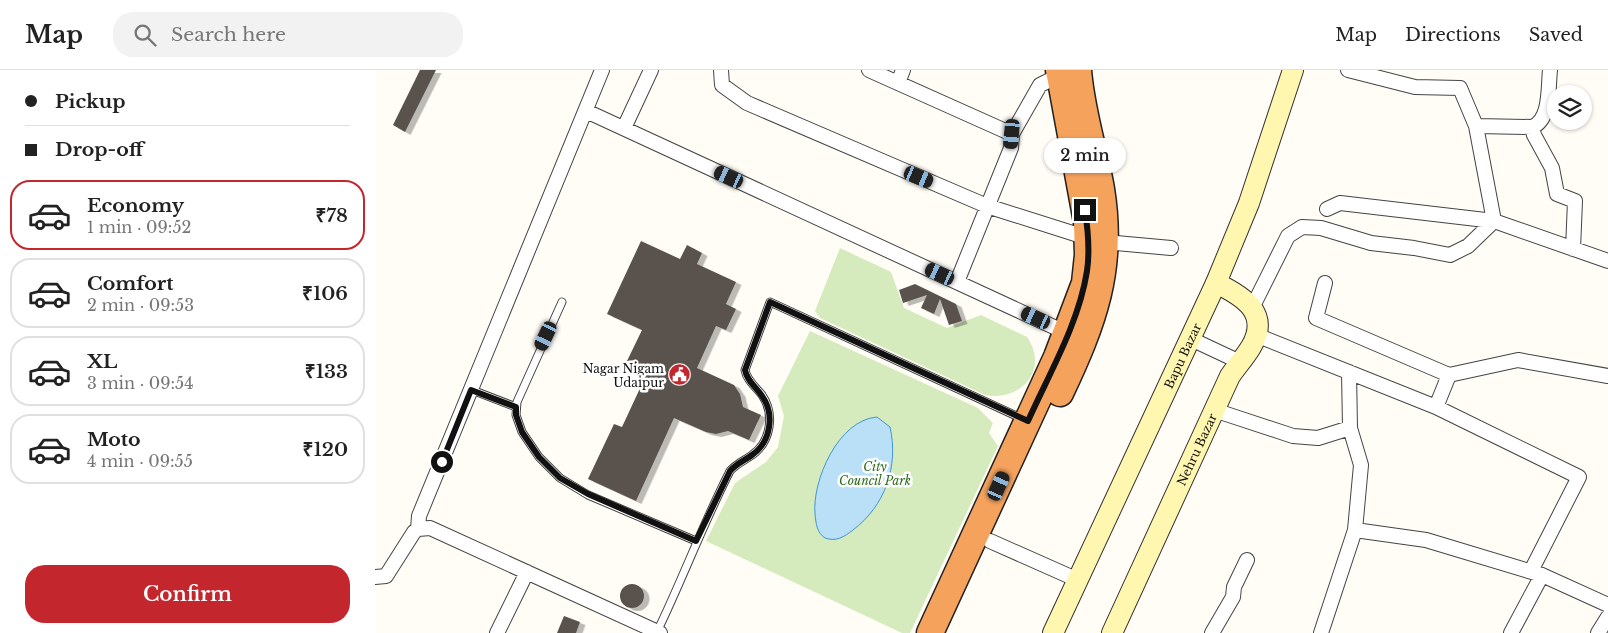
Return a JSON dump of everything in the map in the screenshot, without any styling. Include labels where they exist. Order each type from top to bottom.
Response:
[{"type":"highway","points":[[947,633],[1083,343],[1098,297],[1097,240],[1082,193],[1065,72]]},
{"type":"highway","points":[[930,633],[1067,333],[1085,283],[1097,240]]},
{"type":"main road","name":"Bapu Bazar","points":[[1053,633],[1216,283],[1249,203],[1293,70]]},
{"type":"main road","points":[[1216,283],[1240,295],[1252,308],[1258,326],[1256,335]]},
{"type":"main road","name":"Nehru Bazar","points":[[1112,633],[1214,410],[1231,376],[1256,335]]},
{"type":"street","points":[[375,577],[386,576],[418,528],[419,516],[602,70]]},
{"type":"street","points":[[624,128],[651,70]]},
{"type":"street","points":[[721,70],[722,85],[747,103],[987,206],[1097,240],[1171,248]]},
{"type":"street","points":[[869,70],[900,76],[1012,134]]},
{"type":"street","points":[[1349,70],[1415,87],[1460,88],[1477,126],[1494,221]]},
{"type":"street","points":[[1477,126],[1532,127],[1538,125],[1543,119],[1550,70]]},
{"type":"street","points":[[957,282],[1011,148],[1012,134],[1040,85],[1065,72]]},
{"type":"street","points":[[586,111],[1067,333]]},
{"type":"street","points":[[1532,127],[1534,135],[1552,168],[1557,194],[1575,201],[1573,249]]},
{"type":"street","points":[[1327,209],[1340,203],[1494,221],[1608,261]]},
{"type":"street","points":[[1252,308],[1288,236],[1302,227],[1321,228],[1371,243],[1415,248],[1450,255],[1468,246],[1494,221]]},
{"type":"street","points":[[1325,283],[1317,318],[1449,375],[1518,360],[1608,376]]},
{"type":"street","points":[[1256,335],[1436,408],[1579,477],[1511,633]]},
{"type":"street","points":[[1191,339],[1240,362]]},
{"type":"street","points":[[1321,633],[1355,530],[1361,465],[1351,428],[1349,372]]},
{"type":"street","points":[[1436,408],[1449,375]]},
{"type":"street","points":[[1214,410],[1293,436],[1317,438],[1351,428]]},
{"type":"street","points":[[418,528],[437,530],[659,632]]},
{"type":"street","points":[[1355,530],[1426,540],[1537,573],[1608,605]]},
{"type":"street","points":[[991,541],[1078,580]]},
{"type":"street","points":[[1212,633],[1233,597],[1234,587],[1247,560]]},
{"type":"street","points":[[497,633],[527,572]]},
{"type":"street","points":[[1598,633],[1608,616]]},
{"type":"lane","points":[[562,302],[522,388],[516,407],[516,415],[522,432],[539,457],[560,478],[588,494],[696,541]]},
{"type":"lane","points":[[659,632],[692,558],[696,541],[730,471],[761,447],[766,438],[770,418],[768,406],[749,380],[745,370],[770,302],[1028,421]]},
{"type":"lane","points":[[471,390],[516,407]]},
{"type":"green space","points":[[840,248],[891,272],[904,308],[947,328],[981,315],[1027,337],[1033,349],[1035,361],[1033,372],[1028,381],[1010,394],[998,396],[985,395],[820,318],[815,311]]},
{"type":"green space","name":"City Council Park","points":[[810,331],[978,408],[993,423],[989,433],[998,446],[910,633],[902,633],[706,541],[735,483],[766,462],[778,447],[784,416],[778,396]]},
{"type":"water","points":[[877,417],[890,427],[893,456],[887,484],[874,509],[853,530],[840,538],[825,538],[816,525],[815,514],[815,500],[823,470],[839,440],[850,429],[863,421]]},
{"type":"building","points":[[420,70],[436,70],[405,132],[393,125]]},
{"type":"building","name":"Nagar Nigam Udaipur","points":[[641,241],[680,259],[687,245],[702,253],[697,264],[736,282],[726,304],[736,309],[726,330],[716,326],[697,368],[734,385],[740,394],[743,407],[761,415],[749,440],[728,431],[716,434],[706,432],[674,418],[636,501],[588,479],[614,424],[622,427],[648,371],[627,361],[642,330],[607,314]]},
{"type":"building","points":[[915,284],[956,304],[962,321],[949,325],[940,299],[934,314],[921,308],[927,295],[903,303],[899,290]]},
{"type":"building","points":[[632,584],[637,585],[643,591],[643,601],[637,607],[632,608],[627,607],[621,601],[620,596],[621,591],[627,585]]},
{"type":"building","points":[[564,616],[580,622],[576,633],[557,633]]},
{"type":"place","name":"Nagar Nigam Udaipur","points":[[680,375]]},
{"type":"route","points":[[442,462],[471,390],[516,407],[517,421],[522,432],[539,457],[560,478],[588,494],[696,541],[730,471],[761,447],[769,429],[768,406],[762,395],[749,380],[745,370],[770,302],[1028,421],[1067,333],[1085,283],[1088,238],[1085,210]]}]
